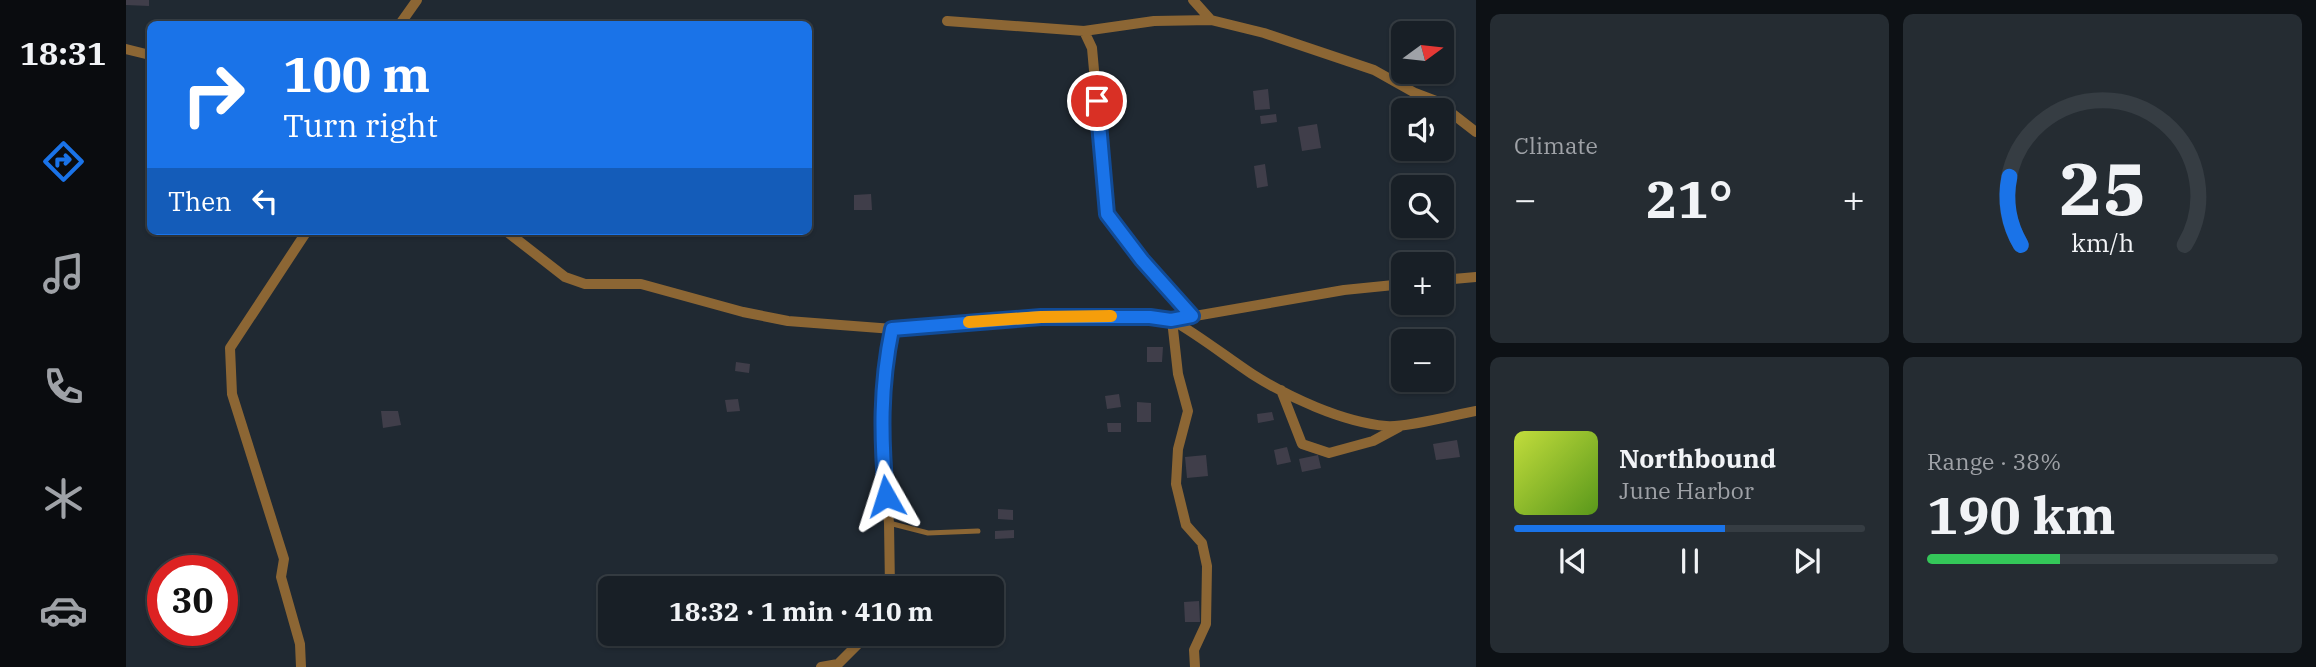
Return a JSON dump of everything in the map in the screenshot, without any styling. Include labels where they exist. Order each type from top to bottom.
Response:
[{"type":"street","points":[[402,21],[417,0]]},
{"type":"street","points":[[1193,0],[1210,20]]},
{"type":"street","points":[[947,21],[1084,31],[1154,21],[1210,20],[1264,33],[1374,70],[1415,93],[1436,101],[1476,132]]},
{"type":"street","points":[[1084,31],[1092,48],[1107,214],[1142,260],[1192,316]]},
{"type":"street","points":[[126,49],[147,54]]},
{"type":"street","points":[[301,667],[300,644],[281,577],[284,559],[232,394],[230,348],[304,235]]},
{"type":"street","points":[[511,235],[565,277],[585,284],[641,284],[743,312],[789,321],[892,329],[1041,317],[1150,317],[1171,320],[1344,290],[1391,285]]},
{"type":"street","points":[[1454,279],[1476,278]]},
{"type":"street","points":[[1171,320],[1281,390],[1351,419],[1388,427],[1476,411]]},
{"type":"street","points":[[1171,320],[1178,374],[1188,411],[1178,449],[1176,484],[1186,525],[1202,543],[1207,566],[1206,624],[1194,650],[1195,667]]},
{"type":"street","points":[[890,576],[889,523],[881,441],[885,363],[892,329]]},
{"type":"street","points":[[1281,390],[1302,444],[1329,453],[1373,441],[1404,424]]},
{"type":"street","points":[[821,667],[838,664],[856,646]]},
{"type":"lane","points":[[889,523],[928,533],[978,531]]},
{"type":"building","points":[[126,0],[149,0],[149,6],[126,5]]},
{"type":"building","points":[[1268,89],[1270,109],[1255,110],[1253,91]]},
{"type":"building","points":[[1276,114],[1277,122],[1261,124],[1260,116]]},
{"type":"building","points":[[1317,124],[1321,148],[1302,151],[1298,127]]},
{"type":"building","points":[[1265,164],[1268,186],[1257,188],[1254,166]]},
{"type":"building","points":[[871,194],[872,210],[854,210],[854,195]]},
{"type":"building","points":[[1147,347],[1163,347],[1162,362],[1147,362]]},
{"type":"building","points":[[736,362],[750,364],[749,373],[735,371]]},
{"type":"building","points":[[1119,394],[1121,407],[1107,409],[1105,396]]},
{"type":"building","points":[[738,399],[740,411],[727,412],[725,400]]},
{"type":"building","points":[[1137,402],[1151,403],[1151,422],[1137,422]]},
{"type":"building","points":[[381,411],[398,411],[401,425],[383,428]]},
{"type":"building","points":[[1272,412],[1274,420],[1258,423],[1257,414]]},
{"type":"building","points":[[1107,423],[1121,423],[1121,432],[1108,432]]},
{"type":"building","points":[[1457,440],[1460,457],[1436,460],[1433,444]]},
{"type":"building","points":[[1287,447],[1291,462],[1277,465],[1274,450]]},
{"type":"building","points":[[1206,455],[1208,476],[1187,478],[1185,457]]},
{"type":"building","points":[[1318,455],[1321,468],[1302,472],[1299,459]]},
{"type":"building","points":[[998,509],[1013,510],[1013,520],[998,519]]},
{"type":"building","points":[[1014,530],[1014,538],[995,539],[995,531]]},
{"type":"building","points":[[1199,601],[1200,622],[1185,622],[1184,602]]},
{"type":"slow traffic","points":[[969,322],[1111,316]]},
{"type":"route","points":[[886,496],[881,441],[885,363],[892,329],[1041,317],[1150,317],[1171,320],[1192,316],[1142,260],[1107,214],[1097,101]]}]
